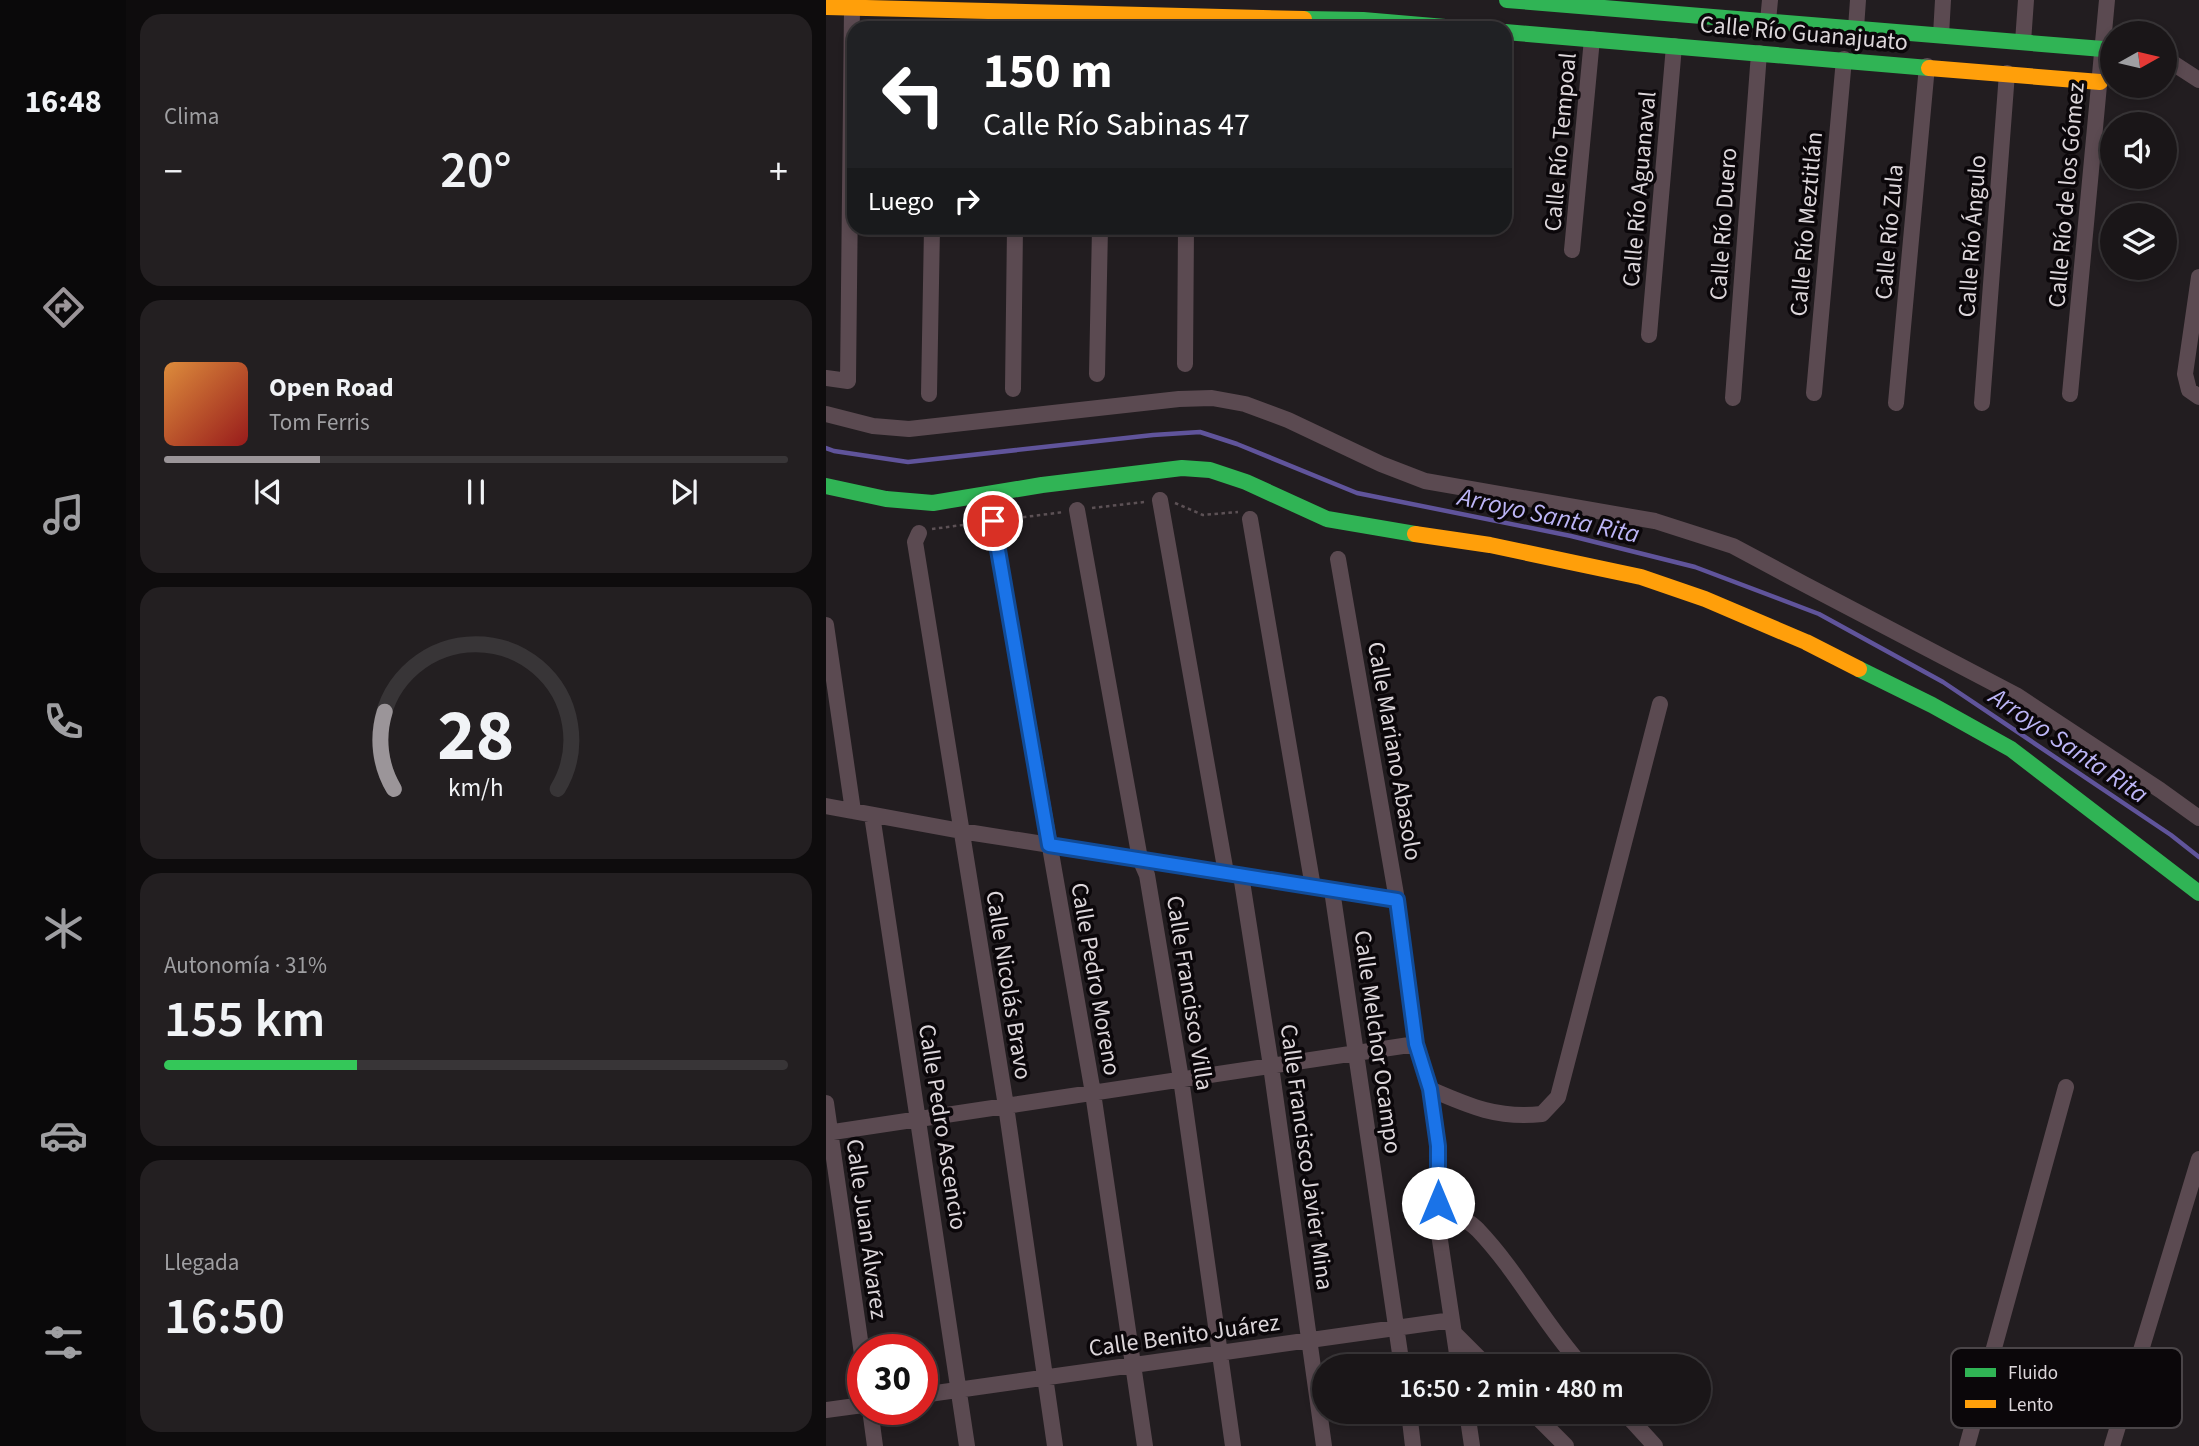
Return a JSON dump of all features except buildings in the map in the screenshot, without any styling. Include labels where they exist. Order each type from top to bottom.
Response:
[{"type":"street","name":"Calle Río Guanajuato","points":[[1507,0],[1526,1],[1566,21],[1592,39],[2100,82]]},
{"type":"street","points":[[1768,21],[1770,0]]},
{"type":"street","points":[[1856,28],[1858,0]]},
{"type":"street","points":[[1941,35],[1943,0]]},
{"type":"street","points":[[2023,42],[2026,0]]},
{"type":"street","name":"Calle Río de los Gómez","points":[[2107,0],[2107,21]]},
{"type":"street","name":"Calle Río Guanajuato","points":[[1512,31],[1566,21],[1606,4],[1686,7],[1768,21],[2100,49]]},
{"type":"street","points":[[826,7],[936,10],[1016,20],[1105,21],[1140,7],[1186,21]]},
{"type":"street","points":[[852,8],[852,21]]},
{"type":"street","points":[[935,21],[936,10]]},
{"type":"street","points":[[1276,21],[1372,21]]},
{"type":"street","points":[[1884,63],[1886,30]]},
{"type":"street","name":"Calle Río Tempoal","points":[[1572,250],[1592,39]]},
{"type":"street","name":"Calle Río Aguanaval","points":[[1649,335],[1674,46]]},
{"type":"street","name":"Calle Río Duero","points":[[1733,398],[1759,52]]},
{"type":"street","name":"Calle Río Meztitlán","points":[[1814,393],[1844,60]]},
{"type":"street","name":"Calle Río Zula","points":[[1896,403],[1927,66]]},
{"type":"street","points":[[2177,66],[2199,80]]},
{"type":"street","name":"Calle Río Ángulo","points":[[1982,402],[2007,73]]},
{"type":"street","name":"Calle Río de los Gómez","points":[[2070,394],[2100,82]]},
{"type":"street","points":[[826,378],[848,382],[850,235]]},
{"type":"street","points":[[929,394],[932,235]]},
{"type":"street","points":[[1013,389],[1014,235]]},
{"type":"street","points":[[1097,374],[1100,235]]},
{"type":"street","points":[[1185,364],[1186,235]]},
{"type":"street","points":[[2199,277],[2185,374],[2189,390],[2199,397]]},
{"type":"street","points":[[826,414],[873,426],[909,429],[1179,399],[1212,398],[1245,404],[1288,420],[1381,464],[1425,481],[1656,521],[1733,546],[2017,695],[2199,818]]},
{"type":"street","points":[[826,486],[886,499],[933,503],[1042,485],[1182,468],[1210,470],[1246,482],[1327,519],[1490,545],[1641,577],[1706,599],[1806,642],[1932,705],[2000,743],[2199,893]]},
{"type":"street","name":"Calle Francisco Javier Mina","points":[[1160,500],[1272,1066],[1324,1446]]},
{"type":"street","name":"Calle Francisco Villa","points":[[1077,510],[1140,859],[1147,875],[1181,1079],[1233,1446]]},
{"type":"street","points":[[1250,519],[1313,887]]},
{"type":"street","name":"Calle Pedro Moreno","points":[[993,521],[1093,1093],[1145,1446]]},
{"type":"street","name":"Calle Nicolás Bravo","points":[[919,533],[915,541],[1006,1106],[1055,1446]]},
{"type":"street","name":"Calle Mariano Abasolo","points":[[1338,559],[1397,900],[1416,1044],[1430,1089],[1438,1146],[1438,1227],[1458,1354]]},
{"type":"street","points":[[826,625],[853,811]]},
{"type":"street","points":[[1430,1089],[1473,1108],[1519,1116],[1542,1114],[1558,1097],[1660,704]]},
{"type":"street","points":[[826,806],[961,831],[1397,900]]},
{"type":"street","name":"Calle Pedro Ascencio","points":[[872,815],[967,1446]]},
{"type":"street","name":"Calle Melchor Ocampo","points":[[1332,890],[1400,1354]]},
{"type":"street","points":[[828,1133],[1416,1044]]},
{"type":"street","points":[[1994,1348],[2066,1087]]},
{"type":"street","name":"Calle Juan Álvarez","points":[[826,1103],[828,1133],[859,1334]]},
{"type":"street","points":[[2142,1348],[2199,1159]]},
{"type":"street","points":[[1438,1203],[1476,1228],[1511,1270],[1571,1354]]},
{"type":"street","points":[[1453,1326],[1477,1354]]},
{"type":"street","name":"Calle Benito Juárez","points":[[938,1393],[1396,1328],[1453,1326]]},
{"type":"street","points":[[826,1410],[847,1407]]},
{"type":"street","points":[[1410,1424],[1413,1446]]},
{"type":"street","points":[[1469,1424],[1472,1446]]},
{"type":"street","points":[[1544,1424],[1566,1446]]},
{"type":"street","points":[[1635,1424],[1655,1446]]},
{"type":"street","points":[[872,1425],[875,1446]]},
{"type":"street","points":[[1967,1446],[1972,1428]]},
{"type":"street","points":[[2112,1446],[2117,1428]]},
{"type":"waterway","name":"Arroyo Santa Rita","points":[[826,448],[908,462],[1200,432],[1237,444],[1357,493],[1571,536],[1695,567],[1819,614],[1943,682],[2171,835],[2199,857]]},
{"type":"traffic: fast","points":[[1507,0],[2100,49]]},
{"type":"traffic: fast","points":[[1304,19],[1375,21]]},
{"type":"traffic: fast","points":[[1512,33],[1929,68]]},
{"type":"traffic: fast","points":[[826,486],[886,499],[933,503],[1042,485],[1182,468],[1210,470],[1246,482],[1327,519],[1415,534]]},
{"type":"traffic: fast","points":[[1859,669],[1932,705],[2011,749],[2199,893]]},
{"type":"traffic: slow","points":[[826,7],[1304,19]]},
{"type":"traffic: slow","points":[[1929,68],[2100,82]]},
{"type":"traffic: slow","points":[[1415,534],[1490,545],[1641,577],[1705,599],[1806,642],[1859,669]]},
{"type":"route","points":[[993,521],[1049,845],[1397,900],[1416,1044],[1430,1089],[1438,1146],[1438,1203]]}]
